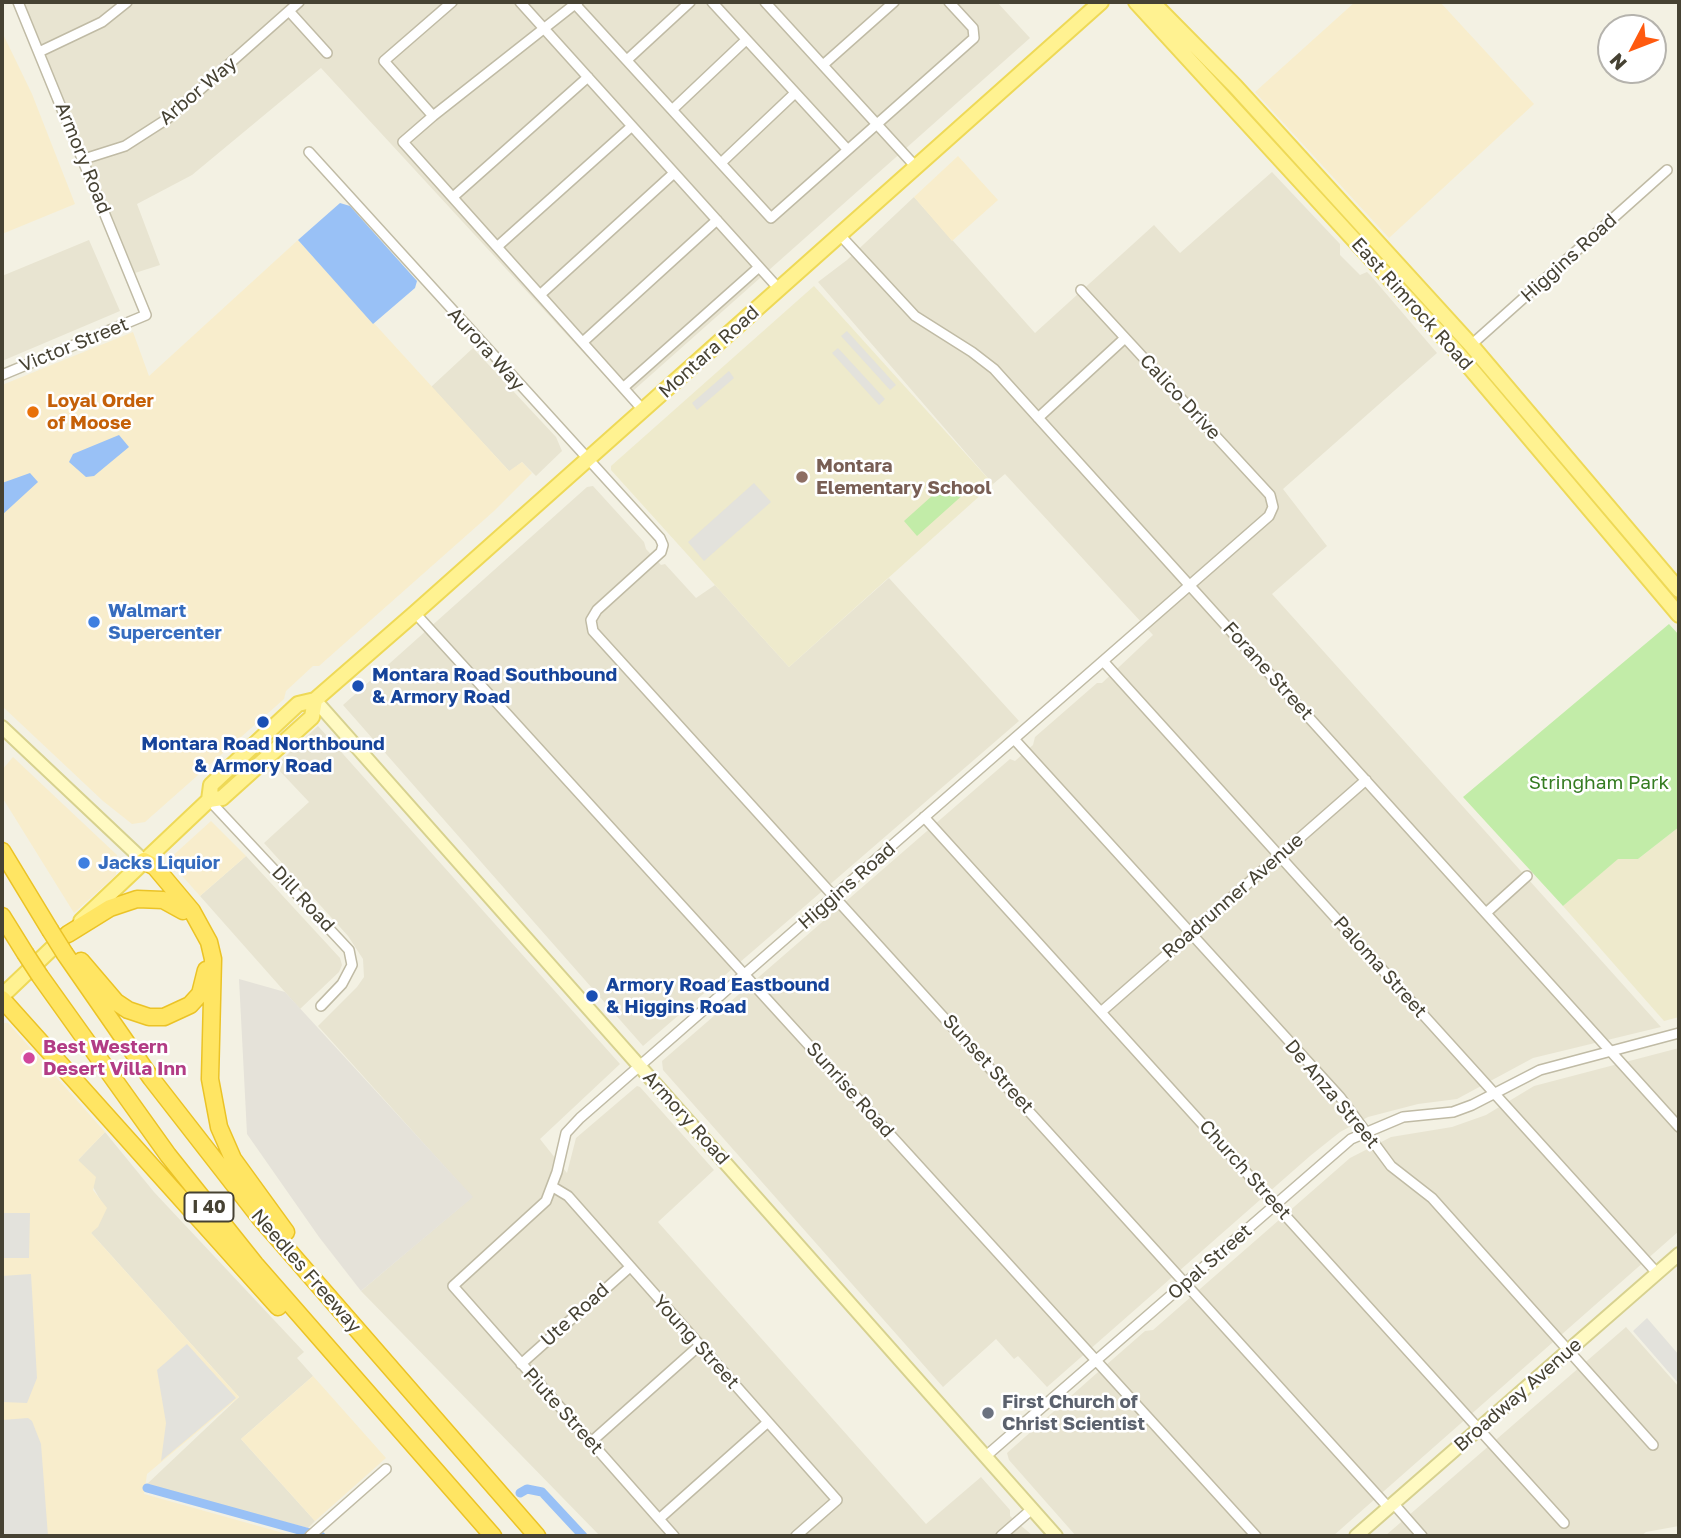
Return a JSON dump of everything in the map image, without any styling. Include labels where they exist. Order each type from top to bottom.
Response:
[{"type":"highway","name":"Needles Freeway","points":[[2,850],[151,1078],[205,1149],[376,1352],[537,1536]]},
{"type":"highway","points":[[144,861],[150,873],[183,911],[200,937],[206,967],[200,994],[178,1012],[149,1017],[128,1010],[104,989],[62,938],[110,908],[137,899],[163,900],[183,911]]},
{"type":"highway","points":[[144,861],[155,867],[192,911],[209,942],[213,960],[210,1079],[213,1104],[225,1143],[267,1207],[376,1352]]},
{"type":"highway","name":"Needles Freeway","points":[[2,916],[40,976],[176,1165],[255,1264],[493,1536]]},
{"type":"highway","points":[[2,998],[272,1301],[396,1425]]},
{"type":"main road","name":"Montara Road","points":[[2,998],[209,800],[211,785],[298,704],[315,700],[415,613],[1101,2]]},
{"type":"main road","name":"East Rimrock Road","points":[[1136,2],[1455,350],[1679,615]]},
{"type":"main road","name":"East Rimrock Road","points":[[1152,2],[1235,86],[1471,345],[1679,590]]},
{"type":"main road","name":"Armory Road","points":[[315,700],[1056,1536]]},
{"type":"main road","points":[[2,727],[144,861]]},
{"type":"main road","name":"Broadway Avenue","points":[[1356,1536],[1679,1254]]},
{"type":"street","name":"Armory Road","points":[[18,2],[146,316]]},
{"type":"street","points":[[39,52],[102,22],[127,2]]},
{"type":"street","name":"Arbor Way","points":[[84,159],[125,146],[167,119],[299,2]]},
{"type":"street","points":[[433,116],[384,61],[452,2]]},
{"type":"street","points":[[520,2],[779,289]]},
{"type":"street","points":[[627,60],[690,2]]},
{"type":"street","points":[[712,2],[847,149]]},
{"type":"street","points":[[823,65],[894,2]]},
{"type":"street","points":[[643,410],[403,142],[542,27],[577,3],[771,218],[974,38],[973,28],[949,2]]},
{"type":"street","points":[[772,4],[823,65],[916,167]]},
{"type":"street","points":[[289,11],[327,53]]},
{"type":"street","points":[[673,110],[746,40]]},
{"type":"street","points":[[453,197],[587,77]]},
{"type":"street","points":[[721,163],[795,93]]},
{"type":"street","points":[[498,246],[632,126]]},
{"type":"street","name":"Aurora Way","points":[[309,152],[660,538],[663,545],[661,552],[597,610],[592,620]]},
{"type":"street","name":"Higgins Road","points":[[1471,345],[1667,170]]},
{"type":"street","points":[[541,293],[674,173]]},
{"type":"street","points":[[584,341],[717,220]]},
{"type":"street","name":"Forane Street","points":[[840,235],[915,316],[983,360],[1038,418],[1679,1126]]},
{"type":"street","points":[[624,387],[759,267]]},
{"type":"street","name":"Calico Drive","points":[[1081,290],[1270,495],[1273,507]]},
{"type":"street","name":"Victor Street","points":[[2,375],[146,316]]},
{"type":"street","points":[[1038,418],[1125,338]]},
{"type":"street","name":"Higgins Road","points":[[453,1286],[539,1209],[553,1187],[566,1133],[1191,586],[1269,516],[1273,507]]},
{"type":"street","name":"Sunrise Road","points":[[415,613],[1256,1536]]},
{"type":"street","name":"Sunset Street","points":[[592,620],[593,631],[1422,1536]]},
{"type":"street","name":"Paloma Street","points":[[1103,661],[1657,1273]]},
{"type":"street","name":"De Anza Street","points":[[1014,739],[1340,1097],[1391,1166],[1432,1198],[1653,1446]]},
{"type":"street","name":"Roadrunner Avenue","points":[[1101,1012],[1366,780]]},
{"type":"street","name":"Dill Road","points":[[209,800],[349,950],[352,964],[342,984],[321,1006]]},
{"type":"street","name":"Church Street","points":[[924,817],[1564,1523]]},
{"type":"street","points":[[1486,913],[1527,876]]},
{"type":"street","name":"Opal Street","points":[[986,1456],[1336,1150],[1367,1132],[1404,1117],[1453,1112],[1540,1070],[1679,1033]]},
{"type":"street","name":"Young Street","points":[[553,1187],[568,1196],[837,1500],[796,1536]]},
{"type":"street","name":"Ute Road","points":[[521,1364],[630,1267]]},
{"type":"street","name":"Piute Street","points":[[453,1286],[674,1536]]},
{"type":"street","points":[[591,1442],[700,1345]]},
{"type":"street","points":[[659,1519],[768,1422]]},
{"type":"street","points":[[310,1536],[386,1469]]},
{"type":"street","points":[[1001,1536],[1032,1509]]},
{"type":"shaded area","points":[[24,2],[997,2],[1030,38],[625,398],[321,68],[192,175],[137,204],[160,265],[135,273]]},
{"type":"shaded area","points":[[1355,2],[1440,2],[1534,104],[1389,238],[1255,92]]},
{"type":"shaded area","points":[[2,32],[32,94],[75,204],[2,234]]},
{"type":"shaded area","points":[[958,156],[998,200],[952,241],[914,197]]},
{"type":"shaded area","points":[[1272,172],[1340,244],[1340,255],[1360,275],[1367,272],[1371,276],[1437,353],[1283,489],[1327,546],[1272,594],[1661,1027],[1533,1058],[1457,1099],[1418,1104],[1368,1117],[1340,1132],[1310,1156],[1047,1387],[1018,1356],[1014,1359],[996,1339],[943,1387],[663,1070],[662,1061],[1010,759],[1015,761],[1033,745],[1035,737],[1097,683],[1102,683],[1153,635],[1005,474],[993,484],[818,282],[847,260],[914,197],[1035,333],[1154,225],[1180,253]]},
{"type":"shaded area","points":[[89,240],[120,311],[2,361],[2,276]]},
{"type":"shaded area","points":[[298,240],[509,471],[522,462],[532,473],[494,511],[319,666],[313,666],[286,691],[284,699],[145,822],[132,824],[103,801],[2,706],[2,385],[133,332],[149,376]]},
{"type":"shaded area","name":"Montara Elementary School","points":[[814,286],[993,484],[789,667],[611,470],[611,466]]},
{"type":"shaded area","points":[[847,331],[896,385],[890,390],[841,336]]},
{"type":"shaded area","points":[[473,348],[556,437],[562,451],[536,476],[522,462],[510,472],[431,387]]},
{"type":"shaded area","points":[[838,348],[885,399],[879,405],[832,353]]},
{"type":"shaded area","points":[[729,371],[734,378],[697,410],[692,403]]},
{"type":"shaded area","points":[[754,483],[771,502],[704,561],[688,542]]},
{"type":"shaded area","points":[[593,486],[644,542],[646,549],[661,565],[665,564],[696,598],[715,585],[789,667],[889,578],[1019,721],[643,1046],[343,705],[587,487]]},
{"type":"shaded area","points":[[318,726],[620,1064],[540,1139],[567,1173],[576,1138],[637,1086],[640,1087],[714,1170],[658,1222],[926,1524],[981,1477],[1010,1510],[1010,1516],[1033,1536],[600,1536],[361,1291],[472,1197],[318,1026],[364,977],[363,959],[348,936],[264,843],[309,802],[275,766]]},
{"type":"shaded area","points":[[13,757],[117,855],[116,875],[74,913],[2,797],[2,770]]},
{"type":"shaded area","points":[[211,821],[246,856],[200,896],[168,860]]},
{"type":"shaded area","points":[[1679,827],[1679,1017],[1664,1021],[1563,906],[1618,858],[1638,859]]},
{"type":"shaded area","points":[[246,856],[340,958],[342,965],[339,972],[300,1009],[200,896]]},
{"type":"shaded area","points":[[239,979],[285,992],[473,1197],[361,1291],[319,1237],[247,1134]]},
{"type":"shaded area","points":[[2,1023],[8,1023],[105,1132],[78,1160],[96,1177],[93,1190],[107,1208],[98,1227],[91,1233],[239,1397],[147,1474],[144,1494],[294,1536],[2,1536]]},
{"type":"shaded area","points":[[1679,1048],[1679,1231],[1333,1536],[1076,1536],[1009,1460],[1007,1453],[1089,1380],[1145,1331],[1153,1330],[1350,1158],[1391,1137],[1452,1127],[1486,1115],[1534,1086]]},
{"type":"shaded area","points":[[105,1132],[154,1192],[304,1352],[297,1358],[313,1376],[241,1439],[315,1521],[308,1528],[146,1485],[239,1397],[91,1233],[103,1205],[78,1160]]},
{"type":"shaded area","points":[[2,1213],[30,1213],[29,1258],[2,1258]]},
{"type":"shaded area","points":[[31,1274],[37,1378],[27,1403],[2,1402],[2,1276]]},
{"type":"shaded area","points":[[1647,1318],[1679,1355],[1679,1384],[1633,1331]]},
{"type":"shaded area","points":[[1626,1327],[1679,1387],[1679,1526],[1646,1532],[1641,1536],[1385,1536]]},
{"type":"shaded area","points":[[187,1344],[236,1398],[161,1461],[166,1423],[157,1370]]},
{"type":"shaded area","points":[[313,1376],[386,1458],[315,1521],[241,1439]]},
{"type":"shaded area","points":[[28,1418],[32,1421],[41,1444],[48,1536],[2,1536],[2,1420]]},
{"type":"green space","points":[[952,478],[965,493],[917,536],[904,521]]},
{"type":"green space","name":"Stringham Park","points":[[1669,624],[1679,635],[1679,827],[1638,859],[1618,859],[1563,906],[1463,797]]},
{"type":"water","points":[[340,203],[350,206],[417,281],[415,288],[373,324],[298,240]]},
{"type":"water","points":[[119,435],[129,447],[94,476],[86,477],[69,462],[73,454]]},
{"type":"water","points":[[30,473],[38,482],[2,515],[2,483]]},
{"type":"waterway","points":[[147,1488],[321,1536]]},
{"type":"waterway","points":[[520,1493],[527,1489],[542,1492],[583,1536]]},
{"type":"place","name":"Loyal Order of Moose","points":[[33,412]]},
{"type":"place","name":"Montara Elementary School","points":[[802,477]]},
{"type":"place","name":"Walmart Supercenter","points":[[94,622]]},
{"type":"place","name":"Montara Road Southbound & Armory Road","points":[[358,686]]},
{"type":"place","name":"Montara Road Northbound & Armory Road","points":[[263,722]]},
{"type":"place","name":"Jacks Liquior","points":[[84,863]]},
{"type":"place","name":"Armory Road Eastbound & Higgins Road","points":[[592,996]]},
{"type":"place","name":"Best Western Desert Villa Inn","points":[[29,1058]]},
{"type":"place","name":"First Church of Christ Scientist","points":[[988,1413]]}]
